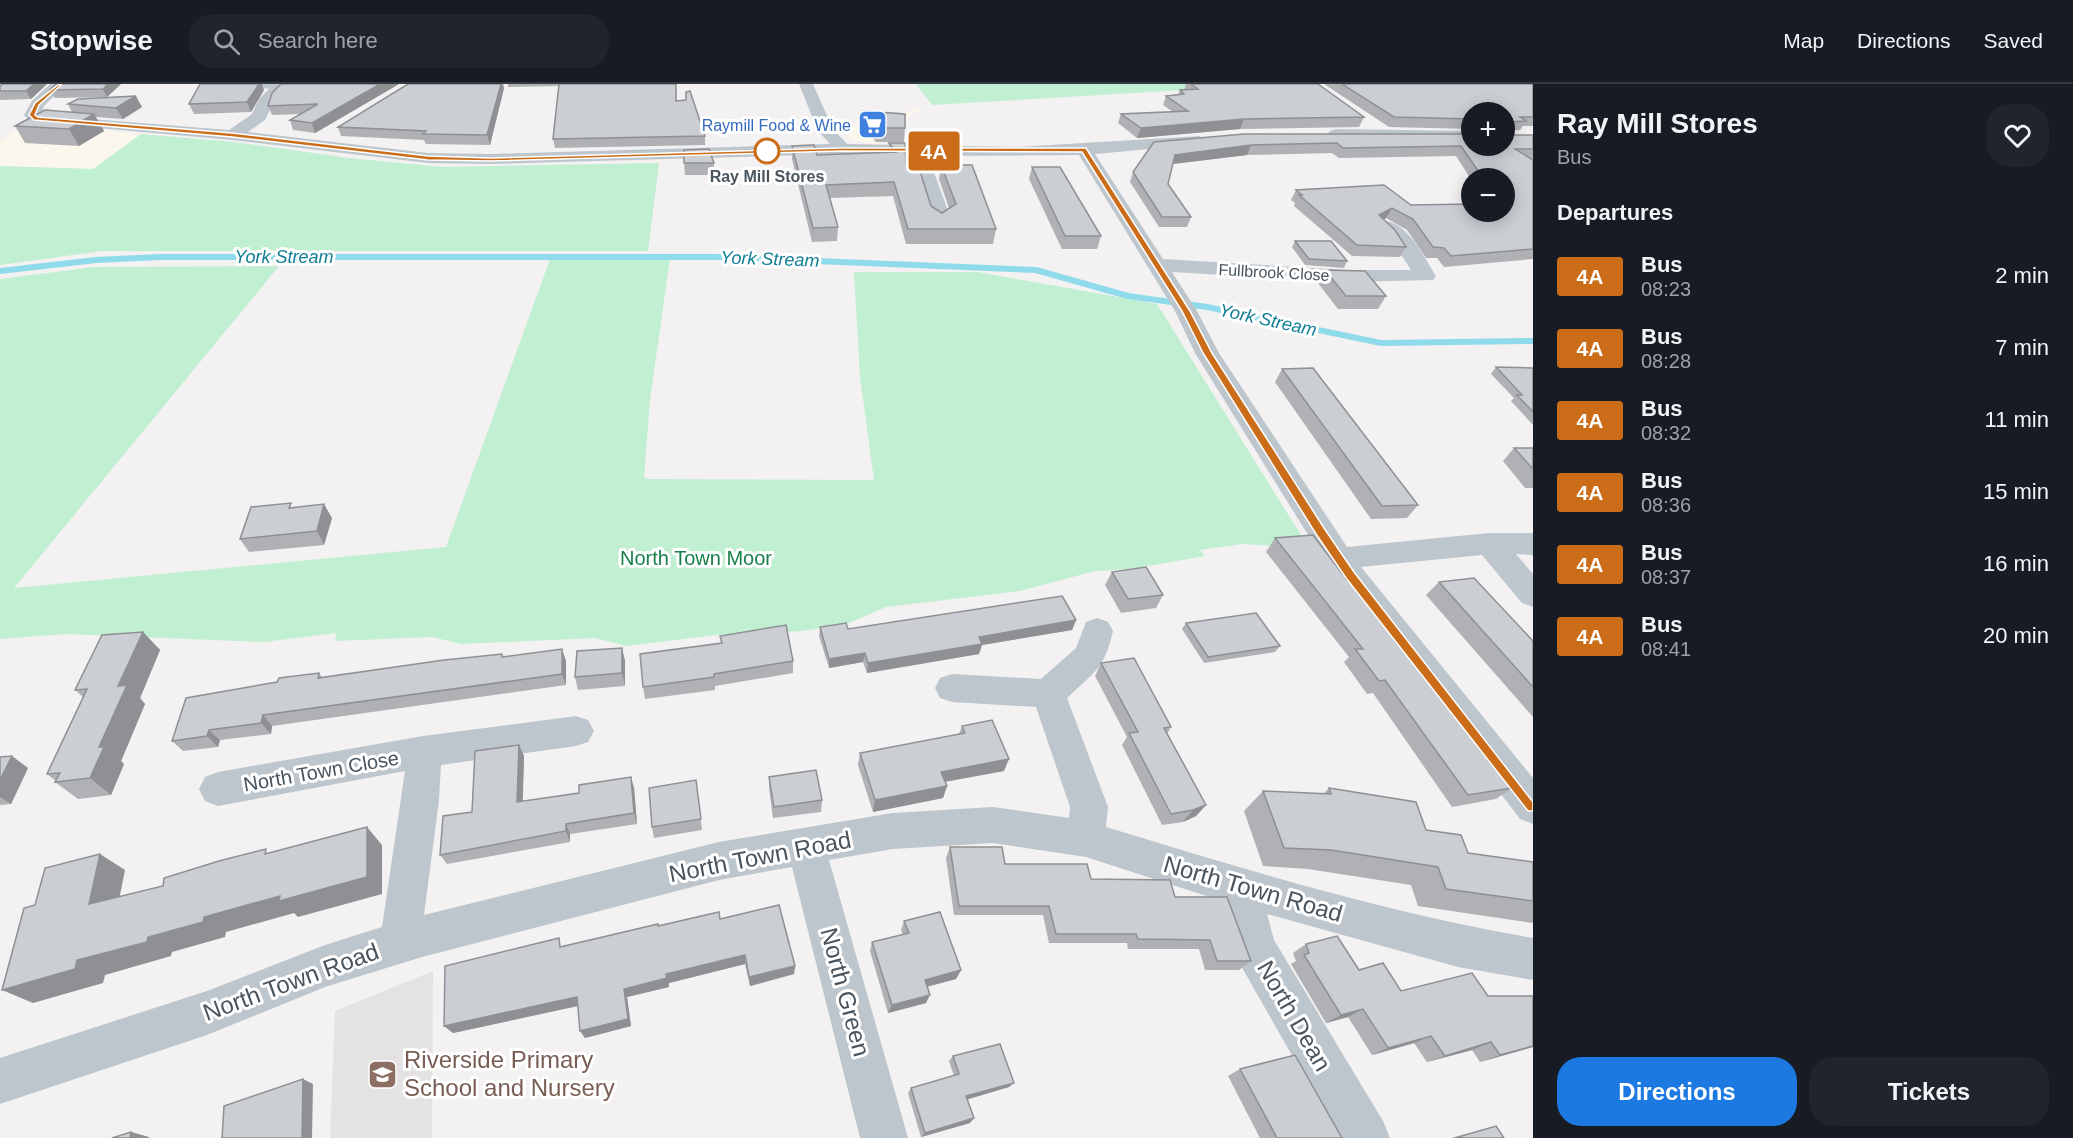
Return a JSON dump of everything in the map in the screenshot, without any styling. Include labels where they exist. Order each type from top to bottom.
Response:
[{"type":"street","points":[[59,84],[37,104],[32,115],[36,119],[232,135],[309,146],[428,158],[490,159],[840,149],[1084,150],[1207,139]]},
{"type":"street","points":[[232,135],[259,117],[267,99],[280,86],[261,84]]},
{"type":"street","points":[[806,84],[826,131],[838,143],[840,149]]},
{"type":"street","points":[[1364,120],[1384,134]]},
{"type":"street","points":[[309,146],[339,128]]},
{"type":"street","points":[[1316,134],[1461,136]]},
{"type":"street","points":[[1084,150],[1181,304],[1207,353],[1339,559],[1533,807]]},
{"type":"street","points":[[918,151],[941,219]]},
{"type":"street","name":"Fullbrook Close","points":[[1156,265],[1346,276],[1426,276],[1405,244],[1385,226]]},
{"type":"street","points":[[1339,559],[1424,547],[1489,543],[1533,544]]},
{"type":"street","points":[[1489,543],[1533,595]]},
{"type":"street","points":[[952,688],[1048,694],[1091,655],[1096,631]]},
{"type":"street","points":[[1048,694],[1089,807],[1086,839]]},
{"type":"street","name":"North Town Close","points":[[219,789],[423,752],[576,731]]},
{"type":"street","name":"North Town Close","points":[[402,942],[403,909],[424,784],[423,752]]},
{"type":"street","name":"North Town Road","points":[[0,1081],[207,1013],[325,966],[402,942],[719,861],[893,831],[993,825],[1086,839],[1239,886],[1458,946],[1533,959]]},
{"type":"street","name":"North Green","points":[[806,846],[884,1138]]},
{"type":"street","name":"North Dean","points":[[1239,886],[1255,949],[1366,1138]]},
{"type":"shaded area","points":[[921,108],[878,145],[856,141],[837,128]]},
{"type":"shaded area","points":[[26,123],[141,134],[93,169],[0,166],[0,142]]},
{"type":"shaded area","name":"Riverside Primary School and Nursery","points":[[433,971],[432,1138],[330,1138],[335,1011]]},
{"type":"green space","points":[[916,84],[1222,84],[1235,87],[932,105]]},
{"type":"green space","points":[[141,134],[234,142],[349,158],[442,167],[659,163],[648,251],[102,251],[0,265],[0,166],[93,169]]},
{"type":"green space","name":"North Town Moor","points":[[670,258],[650,400],[644,477],[648,479],[874,480],[860,377],[854,272],[978,272],[1157,304],[1309,548],[1242,544],[1200,550],[1205,556],[1132,569],[1095,571],[1020,591],[886,607],[847,624],[802,631],[717,635],[626,646],[595,638],[461,644],[432,637],[335,641],[336,633],[264,642],[66,634],[0,639],[0,279],[95,267],[279,266],[14,588],[446,547],[550,259]]},
{"type":"building","points":[[3,84],[34,84],[26,91],[0,91],[0,86]]},
{"type":"building","points":[[56,84],[108,84],[103,89],[50,90]]},
{"type":"building","points":[[200,84],[259,84],[247,102],[189,104]]},
{"type":"building","points":[[281,84],[380,84],[312,123],[290,120],[318,104],[268,106],[272,93]]},
{"type":"building","points":[[408,84],[501,84],[487,135],[423,134],[426,131],[338,127]]},
{"type":"building","points":[[559,84],[676,84],[676,101],[686,100],[686,92],[690,91],[705,136],[553,139]]},
{"type":"building","points":[[1191,84],[1318,84],[1364,117],[1244,119],[1141,128],[1121,114],[1188,111],[1166,96],[1184,94],[1180,90],[1198,89]]},
{"type":"building","points":[[1342,84],[1533,84],[1533,117],[1520,117],[1526,121],[1515,122],[1515,102],[1461,102],[1461,119],[1394,117]]},
{"type":"building","points":[[136,96],[116,108],[68,104],[78,99]]},
{"type":"building","points":[[45,110],[94,114],[69,129],[15,126]]},
{"type":"building","points":[[864,111],[905,114],[905,128],[877,128]]},
{"type":"building","points":[[1244,134],[1461,134],[1461,146],[1343,148],[1337,143],[1251,145],[1175,155],[1168,184],[1191,217],[1162,217],[1133,172],[1154,142]]},
{"type":"building","points":[[1515,135],[1533,135],[1533,149],[1515,149]]},
{"type":"building","points":[[889,143],[905,143],[906,165],[918,165],[931,206],[942,213],[956,204],[941,165],[972,165],[996,229],[908,229],[894,182],[826,185],[838,227],[813,228],[792,146],[814,145],[817,155],[896,152]]},
{"type":"building","points":[[709,149],[714,163],[684,163],[684,150]]},
{"type":"building","points":[[1515,149],[1533,160],[1533,249],[1451,256],[1444,248],[1433,247],[1413,219],[1392,208],[1379,215],[1395,230],[1406,247],[1357,245],[1296,190],[1384,185],[1411,205],[1461,204],[1461,222],[1515,222],[1515,168],[1476,168],[1468,156],[1515,156]]},
{"type":"building","points":[[1032,167],[1060,167],[1101,236],[1065,236]]},
{"type":"building","points":[[1295,241],[1331,241],[1347,261],[1309,259]]},
{"type":"building","points":[[1325,270],[1365,271],[1386,296],[1346,296]]},
{"type":"building","points":[[1496,367],[1533,368],[1533,412],[1517,395],[1522,395]]},
{"type":"building","points":[[1313,368],[1418,505],[1382,506],[1282,369]]},
{"type":"building","points":[[1514,448],[1533,448],[1533,469]]},
{"type":"building","points":[[291,503],[289,508],[324,504],[317,531],[240,539],[251,507]]},
{"type":"building","points":[[1313,535],[1347,580],[1355,579],[1396,632],[1392,632],[1512,788],[1468,795],[1385,680],[1379,681],[1355,649],[1363,649],[1275,538]]},
{"type":"building","points":[[1146,567],[1163,595],[1128,599],[1112,572]]},
{"type":"building","points":[[1474,578],[1533,641],[1533,687],[1439,582]]},
{"type":"building","points":[[1062,596],[1076,620],[979,637],[982,644],[868,663],[865,653],[829,659],[820,627],[846,623],[848,629]]},
{"type":"building","points":[[1256,613],[1280,646],[1208,657],[1186,623]]},
{"type":"building","points":[[786,625],[793,661],[714,674],[714,677],[643,687],[640,654],[722,643],[720,636]]},
{"type":"building","points":[[143,632],[118,686],[127,685],[99,747],[104,747],[90,778],[55,782],[60,773],[47,774],[87,689],[75,690],[102,635]]},
{"type":"building","points":[[622,648],[622,673],[575,677],[577,651]]},
{"type":"building","points":[[562,649],[562,674],[263,715],[261,723],[209,730],[207,736],[172,741],[186,698],[277,682],[279,678],[319,673],[318,678],[444,660],[502,654],[502,657]]},
{"type":"building","points":[[1134,658],[1171,727],[1164,728],[1206,805],[1171,814],[1129,733],[1138,732],[1101,663]]},
{"type":"building","points":[[992,720],[1009,759],[941,772],[947,786],[875,800],[860,753],[965,733],[962,726]]},
{"type":"building","points":[[519,745],[517,802],[579,793],[579,785],[631,777],[634,813],[566,824],[566,831],[440,855],[443,816],[472,812],[475,751]]},
{"type":"building","points":[[12,756],[0,780],[0,757]]},
{"type":"building","points":[[816,770],[822,800],[774,807],[769,777]]},
{"type":"building","points":[[696,780],[701,819],[652,827],[649,788]]},
{"type":"building","points":[[1329,788],[1416,802],[1426,830],[1461,835],[1468,853],[1533,862],[1533,901],[1446,889],[1438,867],[1331,850],[1284,848],[1263,791],[1331,794]]},
{"type":"building","points":[[367,827],[367,877],[279,901],[280,896],[204,917],[203,922],[148,937],[147,942],[77,960],[75,969],[2,990],[24,908],[35,905],[45,868],[100,854],[89,904],[163,886],[164,878],[219,861],[266,849],[265,854]]},
{"type":"building","points":[[950,847],[1002,847],[1005,864],[1087,864],[1091,879],[1170,880],[1175,897],[1227,897],[1251,961],[1217,961],[1210,940],[1138,939],[1136,934],[1056,934],[1049,906],[959,906]]},
{"type":"building","points":[[779,905],[795,966],[749,977],[745,955],[666,974],[667,978],[624,989],[628,1019],[580,1031],[577,997],[444,1026],[445,966],[559,938],[560,947],[719,912],[720,919]]},
{"type":"building","points":[[940,912],[961,970],[925,980],[930,995],[892,1005],[872,942],[909,933],[904,921]]},
{"type":"building","points":[[1337,936],[1359,970],[1383,963],[1401,991],[1472,973],[1488,996],[1533,996],[1533,1046],[1500,1055],[1491,1042],[1445,1056],[1431,1036],[1388,1048],[1363,1009],[1341,1015],[1304,955],[1309,953],[1306,944]]},
{"type":"building","points":[[1000,1044],[1014,1083],[966,1096],[974,1118],[925,1133],[911,1088],[959,1074],[953,1056]]},
{"type":"building","points":[[1295,1055],[1342,1138],[1277,1138],[1240,1069]]},
{"type":"building","points":[[303,1079],[302,1138],[222,1138],[224,1106]]},
{"type":"building","points":[[1496,1126],[1504,1138],[1455,1138]]},
{"type":"building","points":[[131,1132],[130,1138],[112,1138]]},
{"type":"waterway","name":"York Stream","points":[[0,271],[96,260],[160,257],[720,257],[1036,270],[1128,296],[1207,307],[1381,343],[1533,341]]},
{"type":"bus line","name":"4A","points":[[59,84],[37,104],[32,115],[36,119],[232,135],[309,146],[428,158],[490,159],[840,149],[1017,152],[1084,150],[1186,311],[1194,332],[1207,353],[1350,575],[1533,806]]},
{"type":"place","name":"Raymill Food & Wine","points":[[872,125]]},
{"type":"place","name":"Ray Mill Stores","points":[[767,151]]},
{"type":"place","name":"Riverside Primary School and Nursery","points":[[383,1074]]}]
